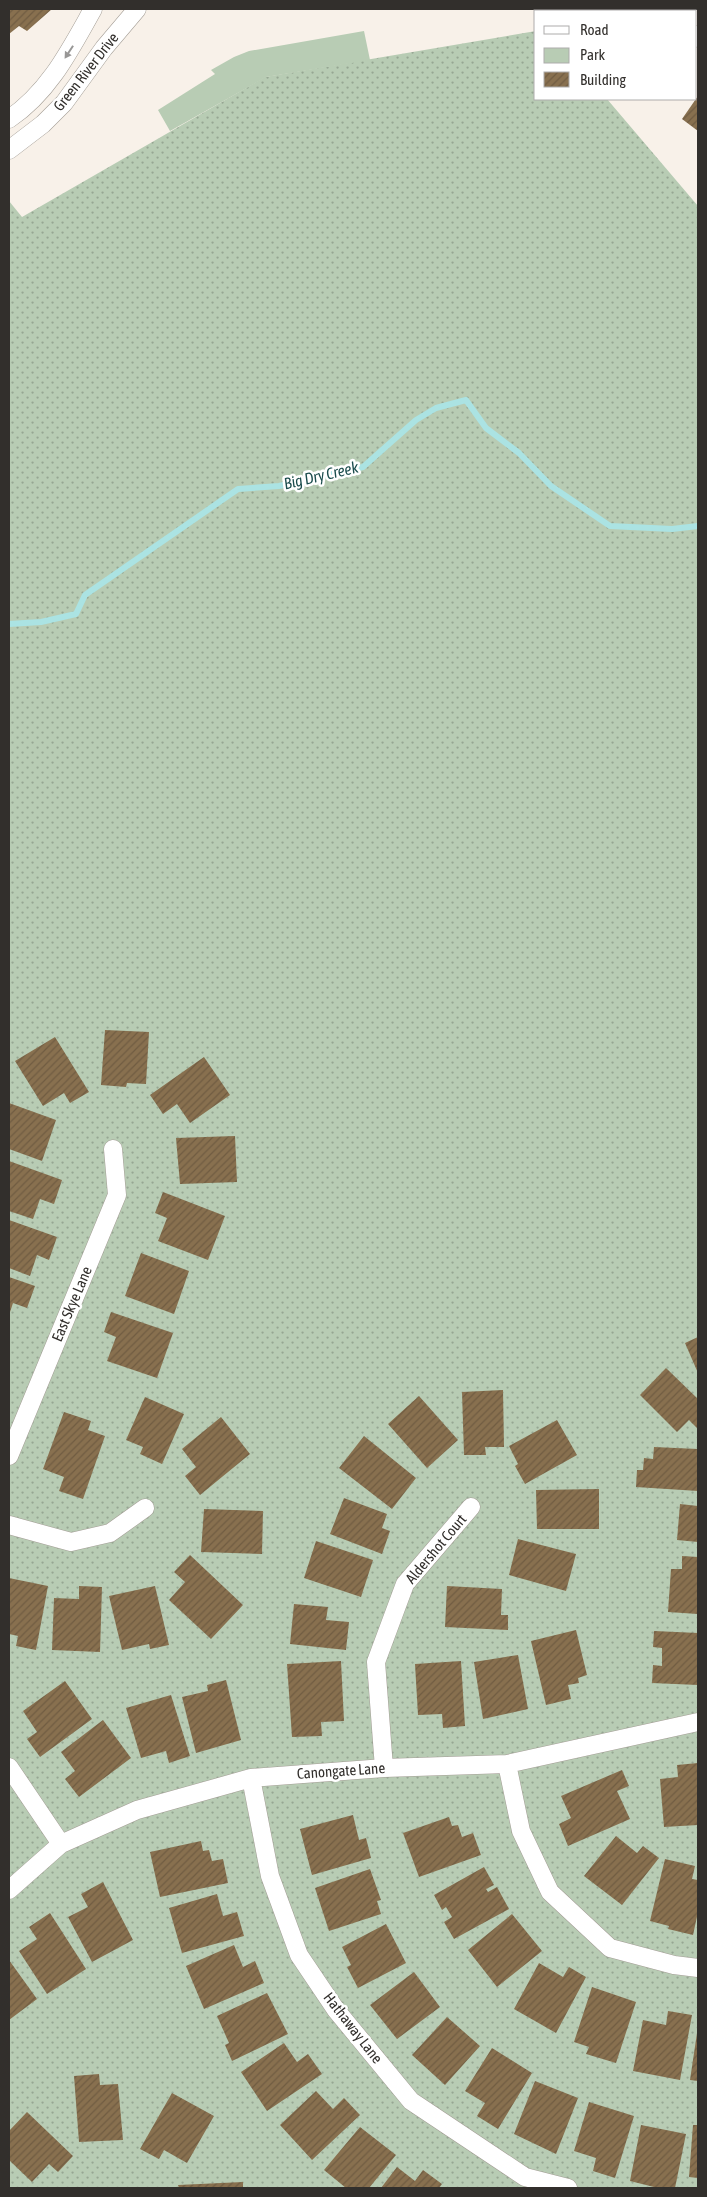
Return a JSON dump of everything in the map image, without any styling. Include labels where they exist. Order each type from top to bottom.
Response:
[{"type":"street","name":"Green River Drive","points":[[9,119],[35,98],[53,76],[80,36],[92,9]]},
{"type":"street","name":"Green River Drive","points":[[9,150],[43,124],[64,103],[104,48],[137,9]]},
{"type":"street","name":"East Skye Lane","points":[[9,1456],[117,1194],[113,1149]]},
{"type":"street","name":"Aldershot Court","points":[[384,1768],[376,1662],[405,1584],[471,1507]]},
{"type":"street","points":[[9,1525],[71,1542],[110,1533],[145,1508]]},
{"type":"street","name":"Canongate Lane","points":[[9,1890],[61,1844],[137,1810],[251,1778],[384,1768],[507,1764],[698,1722]]},
{"type":"street","points":[[507,1764],[521,1831],[550,1892],[610,1948],[674,1965],[698,1968]]},
{"type":"street","points":[[9,1766],[61,1844]]},
{"type":"street","name":"Hathaway Lane","points":[[251,1778],[270,1876],[299,1955],[336,2010],[411,2101],[525,2177],[568,2188]]},
{"type":"green space","points":[[364,31],[370,60],[266,77],[170,131],[158,110],[215,74],[211,70],[249,51]]},
{"type":"green space","points":[[534,31],[534,100],[608,100],[698,206],[698,2188],[9,2188],[9,201],[22,217],[265,77]]},
{"type":"building","points":[[9,9],[52,9],[27,31],[19,26],[9,34]]},
{"type":"building","points":[[590,9],[661,10],[591,10]]},
{"type":"building","points":[[698,96],[698,131],[682,119]]},
{"type":"building","points":[[105,1030],[149,1032],[146,1084],[127,1083],[126,1087],[101,1085]]},
{"type":"building","points":[[55,1037],[89,1092],[70,1103],[64,1093],[43,1106],[15,1061]]},
{"type":"building","points":[[204,1057],[230,1095],[190,1123],[177,1104],[163,1114],[150,1095]]},
{"type":"building","points":[[9,1103],[56,1120],[42,1161],[9,1149]]},
{"type":"building","points":[[235,1136],[237,1182],[180,1184],[176,1138]]},
{"type":"building","points":[[9,1161],[62,1180],[54,1204],[40,1199],[33,1219],[9,1211]]},
{"type":"building","points":[[163,1192],[225,1216],[208,1260],[158,1241],[167,1218],[155,1213]]},
{"type":"building","points":[[9,1220],[57,1237],[49,1260],[37,1255],[30,1276],[9,1268]]},
{"type":"building","points":[[141,1253],[189,1271],[174,1314],[125,1296]]},
{"type":"building","points":[[9,1277],[35,1286],[27,1308],[13,1303],[9,1315]]},
{"type":"building","points":[[111,1312],[173,1333],[157,1378],[107,1361],[116,1337],[104,1332]]},
{"type":"building","points":[[698,1337],[698,1373],[685,1343]]},
{"type":"building","points":[[666,1368],[698,1399],[698,1429],[689,1420],[677,1432],[640,1395]]},
{"type":"building","points":[[503,1390],[504,1447],[485,1447],[486,1455],[464,1455],[462,1392]]},
{"type":"building","points":[[419,1396],[458,1440],[427,1468],[388,1424]]},
{"type":"building","points":[[145,1397],[184,1414],[162,1464],[140,1454],[143,1447],[126,1440]]},
{"type":"building","points":[[64,1412],[91,1421],[88,1430],[105,1436],[83,1499],[59,1491],[64,1477],[43,1469]]},
{"type":"building","points":[[221,1417],[250,1454],[200,1495],[185,1476],[196,1467],[182,1449]]},
{"type":"building","points":[[557,1420],[577,1455],[525,1484],[515,1466],[518,1464],[509,1446]]},
{"type":"building","points":[[364,1436],[416,1478],[392,1509],[339,1468]]},
{"type":"building","points":[[654,1447],[698,1449],[698,1491],[636,1487],[637,1470],[643,1470],[644,1458],[653,1459]]},
{"type":"building","points":[[599,1489],[599,1529],[537,1529],[536,1490]]},
{"type":"building","points":[[344,1498],[387,1514],[382,1528],[390,1531],[382,1554],[330,1534]]},
{"type":"building","points":[[680,1504],[698,1506],[698,1542],[677,1540]]},
{"type":"building","points":[[204,1509],[263,1511],[262,1554],[201,1552]]},
{"type":"building","points":[[518,1539],[576,1554],[566,1591],[509,1575]]},
{"type":"building","points":[[316,1541],[373,1560],[361,1597],[304,1578]]},
{"type":"building","points":[[190,1555],[243,1605],[211,1639],[169,1600],[185,1582],[174,1572]]},
{"type":"building","points":[[682,1556],[698,1557],[698,1614],[668,1612],[671,1569],[682,1569]]},
{"type":"building","points":[[9,1578],[48,1586],[36,1650],[16,1646],[18,1636],[9,1634]]},
{"type":"building","points":[[79,1586],[102,1587],[100,1652],[52,1650],[54,1598],[79,1599]]},
{"type":"building","points":[[155,1586],[169,1645],[150,1649],[149,1644],[122,1650],[109,1596]]},
{"type":"building","points":[[447,1586],[502,1589],[501,1615],[508,1615],[508,1630],[445,1627]]},
{"type":"building","points":[[294,1604],[328,1607],[326,1620],[349,1622],[346,1650],[290,1644]]},
{"type":"building","points":[[576,1630],[587,1675],[578,1678],[579,1683],[568,1685],[571,1699],[546,1705],[531,1641]]},
{"type":"building","points":[[654,1631],[698,1633],[698,1685],[652,1683],[653,1665],[662,1666],[662,1648],[653,1647]]},
{"type":"building","points":[[518,1655],[528,1709],[483,1719],[474,1662]]},
{"type":"building","points":[[341,1661],[344,1721],[321,1722],[322,1736],[292,1737],[287,1664]]},
{"type":"building","points":[[461,1661],[465,1726],[443,1728],[442,1714],[418,1715],[415,1664]]},
{"type":"building","points":[[226,1680],[241,1740],[196,1753],[182,1697],[208,1691],[207,1685]]},
{"type":"building","points":[[65,1681],[92,1719],[40,1757],[27,1739],[37,1732],[23,1711]]},
{"type":"building","points":[[171,1695],[190,1756],[169,1763],[166,1751],[141,1758],[126,1708]]},
{"type":"building","points":[[103,1720],[131,1758],[79,1797],[65,1779],[75,1771],[61,1752]]},
{"type":"building","points":[[698,1763],[698,1825],[664,1827],[660,1779],[678,1777],[677,1765]]},
{"type":"building","points":[[622,1770],[629,1786],[617,1791],[630,1819],[568,1846],[559,1824],[571,1818],[561,1796]]},
{"type":"building","points":[[353,1815],[359,1840],[366,1838],[371,1858],[312,1875],[300,1829]]},
{"type":"building","points":[[449,1817],[452,1826],[458,1825],[462,1837],[473,1833],[481,1855],[419,1877],[403,1833]]},
{"type":"building","points":[[616,1836],[637,1853],[643,1846],[659,1858],[622,1905],[584,1876]]},
{"type":"building","points":[[201,1841],[203,1851],[209,1850],[212,1861],[223,1859],[228,1883],[160,1897],[150,1852]]},
{"type":"building","points":[[665,1859],[695,1866],[692,1879],[698,1880],[698,1912],[693,1935],[668,1929],[669,1926],[650,1921]]},
{"type":"building","points":[[484,1867],[494,1885],[486,1889],[488,1892],[497,1887],[509,1909],[454,1939],[444,1922],[452,1917],[446,1907],[442,1910],[434,1895]]},
{"type":"building","points":[[370,1869],[381,1900],[377,1901],[381,1914],[329,1931],[315,1888]]},
{"type":"building","points":[[103,1882],[133,1940],[92,1962],[68,1917],[88,1907],[81,1894]]},
{"type":"building","points":[[217,1894],[223,1916],[237,1912],[244,1936],[182,1953],[169,1908]]},
{"type":"building","points":[[50,1913],[86,1969],[47,1994],[19,1951],[37,1939],[29,1927]]},
{"type":"building","points":[[512,1914],[542,1951],[497,1987],[468,1950]]},
{"type":"building","points":[[386,1924],[406,1963],[358,1988],[347,1967],[351,1965],[342,1947]]},
{"type":"building","points":[[234,1945],[243,1967],[255,1961],[264,1983],[204,2009],[186,1966]]},
{"type":"building","points":[[9,1960],[37,1999],[9,2020]]},
{"type":"building","points":[[539,1963],[563,1977],[569,1967],[586,1977],[556,2033],[514,2009]]},
{"type":"building","points":[[414,1972],[440,2007],[397,2039],[370,2005]]},
{"type":"building","points":[[592,1987],[636,2002],[616,2063],[586,2054],[589,2047],[574,2042]]},
{"type":"building","points":[[267,1993],[288,2034],[232,2061],[225,2045],[229,2043],[217,2016]]},
{"type":"building","points":[[668,2011],[692,2015],[680,2080],[633,2071],[643,2020],[666,2025]]},
{"type":"building","points":[[447,2017],[480,2046],[445,2085],[412,2055]]},
{"type":"building","points":[[698,2033],[698,2081],[690,2080]]},
{"type":"building","points":[[284,2043],[297,2062],[308,2054],[322,2074],[267,2111],[241,2072]]},
{"type":"building","points":[[492,2048],[532,2073],[498,2129],[477,2116],[485,2103],[465,2091]]},
{"type":"building","points":[[99,2074],[100,2085],[118,2084],[123,2140],[79,2142],[74,2076]]},
{"type":"building","points":[[535,2081],[578,2098],[556,2154],[514,2134]]},
{"type":"building","points":[[316,2091],[333,2109],[344,2098],[360,2115],[312,2160],[280,2125]]},
{"type":"building","points":[[172,2093],[214,2116],[187,2163],[164,2150],[159,2159],[140,2149]]},
{"type":"building","points":[[589,2102],[634,2116],[615,2178],[593,2171],[596,2158],[574,2151]]},
{"type":"building","points":[[27,2112],[73,2156],[58,2172],[49,2164],[32,2182],[9,2160],[9,2131]]},
{"type":"building","points":[[641,2125],[686,2134],[675,2188],[658,2188],[630,2181]]},
{"type":"building","points":[[693,2125],[698,2125],[698,2178],[689,2177]]},
{"type":"building","points":[[360,2127],[396,2155],[369,2188],[346,2188],[324,2170]]},
{"type":"building","points":[[397,2167],[415,2181],[423,2170],[442,2184],[439,2188],[381,2188]]},
{"type":"building","points":[[243,2182],[243,2188],[179,2188],[178,2185]]},
{"type":"waterway","name":"Big Dry Creek","points":[[9,624],[41,622],[76,614],[85,595],[238,489],[279,486],[363,467],[416,420],[436,408],[466,400],[486,428],[519,453],[551,486],[610,526],[672,529],[698,526]]}]
